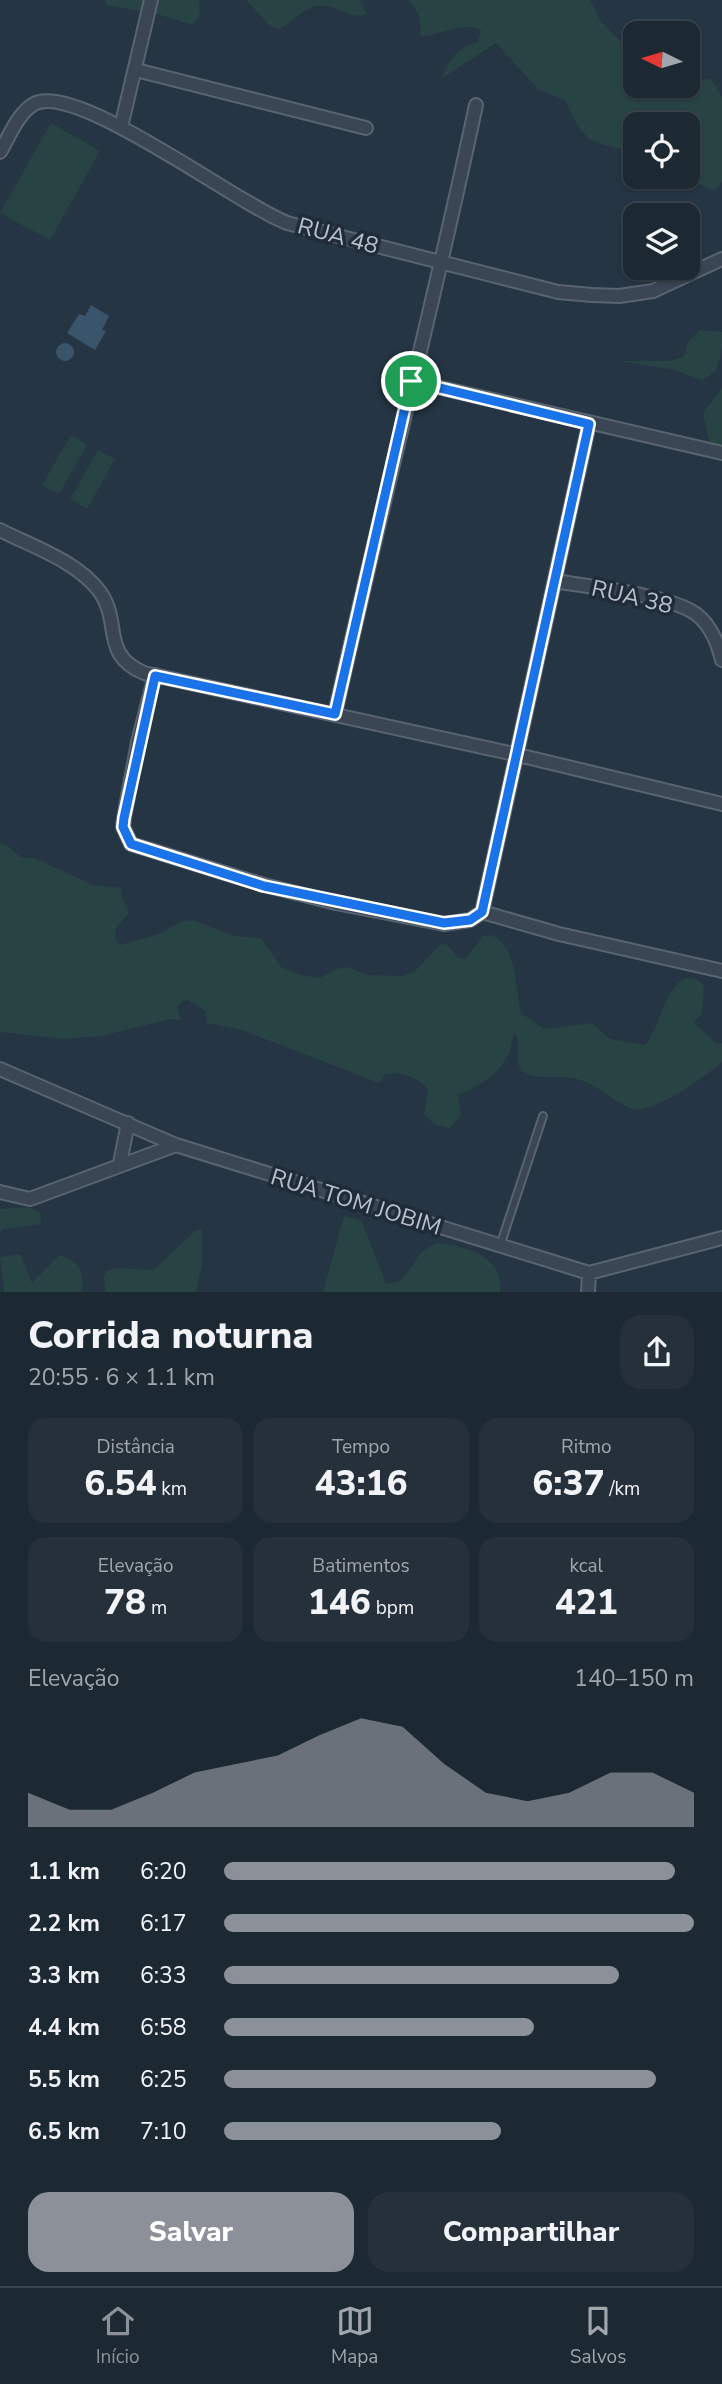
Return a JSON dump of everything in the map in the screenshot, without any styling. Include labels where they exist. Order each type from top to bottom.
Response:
[{"type":"street","points":[[121,127],[152,0]]},
{"type":"street","points":[[136,70],[366,128]]},
{"type":"street","name":"RUA 48","points":[[0,152],[24,111],[36,103],[51,100],[67,103],[121,127],[275,218],[558,292],[619,296],[653,290],[722,259]]},
{"type":"street","points":[[335,714],[411,381],[443,264],[476,105]]},
{"type":"street","points":[[411,381],[722,453]]},
{"type":"street","points":[[155,676],[124,818],[123,827],[131,844],[264,886],[336,903],[444,923],[470,920],[482,912],[514,754],[589,424]]},
{"type":"street","points":[[0,530],[51,555],[92,584],[102,594],[117,652],[123,663],[155,676],[514,754],[722,804]]},
{"type":"street","name":"RUA 38","points":[[555,581],[676,605],[696,614],[712,633],[722,660]]},
{"type":"street","points":[[482,912],[559,934],[722,971]]},
{"type":"street","name":"RUA TOM JOBIM","points":[[0,1069],[176,1145],[589,1273]]},
{"type":"street","points":[[120,1163],[128,1123]]},
{"type":"street","points":[[0,1192],[30,1199],[120,1163],[176,1145]]},
{"type":"street","points":[[588,1292],[589,1273],[722,1238]]},
{"type":"lane","points":[[500,1246],[543,1116]]},
{"type":"green space","points":[[106,0],[199,0],[200,15],[193,25],[157,14],[106,5]]},
{"type":"green space","points":[[246,0],[360,0],[367,14],[361,16],[317,6],[278,29],[270,26]]},
{"type":"green space","points":[[409,0],[590,0],[600,20],[623,44],[623,98],[700,98],[700,79],[711,79],[722,97],[722,182],[715,191],[700,185],[700,112],[623,112],[623,149],[598,143],[582,131],[565,100],[539,90],[496,43],[442,78],[455,55],[478,42],[481,30],[467,27],[421,36],[419,15]]},
{"type":"green space","points":[[51,123],[100,151],[50,240],[0,213]]},
{"type":"green space","points":[[700,330],[722,332],[720,360],[714,372],[702,380],[674,370],[620,361],[669,361],[683,357],[689,340]]},
{"type":"green space","points":[[722,388],[722,453],[710,444],[703,414]]},
{"type":"green space","points":[[71,435],[87,445],[59,494],[42,485]]},
{"type":"green space","points":[[98,450],[115,459],[87,509],[70,499]]},
{"type":"green space","points":[[0,843],[8,846],[20,857],[37,859],[93,885],[122,888],[121,896],[129,913],[116,928],[115,938],[120,945],[159,934],[182,921],[194,920],[233,936],[261,938],[281,967],[300,975],[320,978],[336,969],[347,967],[368,975],[403,976],[414,972],[442,943],[458,958],[465,959],[483,936],[491,935],[500,941],[511,959],[521,1013],[544,1029],[592,1023],[610,1039],[645,1045],[675,986],[683,979],[693,978],[704,985],[702,1014],[693,1022],[717,1044],[722,1043],[722,1062],[663,1102],[650,1107],[629,1108],[582,1081],[567,1077],[538,1077],[526,1073],[519,1065],[515,1034],[509,1054],[499,1068],[480,1084],[458,1095],[461,1115],[450,1128],[435,1125],[424,1114],[428,1091],[416,1079],[390,1073],[385,1074],[379,1083],[242,1030],[207,1023],[206,1011],[188,1000],[182,1001],[177,1008],[181,1020],[171,1019],[101,1036],[64,1039],[0,1032]]},
{"type":"green space","points":[[27,1207],[40,1212],[41,1224],[3,1229],[0,1234],[0,1209]]},
{"type":"green space","points":[[344,1216],[361,1220],[386,1284],[401,1281],[422,1252],[436,1243],[480,1254],[496,1269],[500,1279],[500,1292],[323,1292]]},
{"type":"green space","points":[[196,1230],[202,1230],[202,1264],[196,1292],[105,1292],[104,1277],[107,1271],[116,1268],[154,1270]]},
{"type":"green space","points":[[20,1254],[32,1283],[60,1255],[72,1261],[81,1273],[82,1292],[4,1292],[0,1257]]},
{"type":"water","points":[[91,305],[109,316],[102,330],[106,331],[95,350],[67,333],[79,314],[85,316]]},
{"type":"water","points":[[65,343],[71,346],[74,352],[71,358],[65,361],[59,358],[56,352],[59,346]]},
{"type":"route","points":[[411,381],[589,424],[514,754],[482,912],[470,920],[444,923],[336,903],[264,886],[131,844],[123,827],[138,742],[155,676],[335,714],[411,381]]}]
